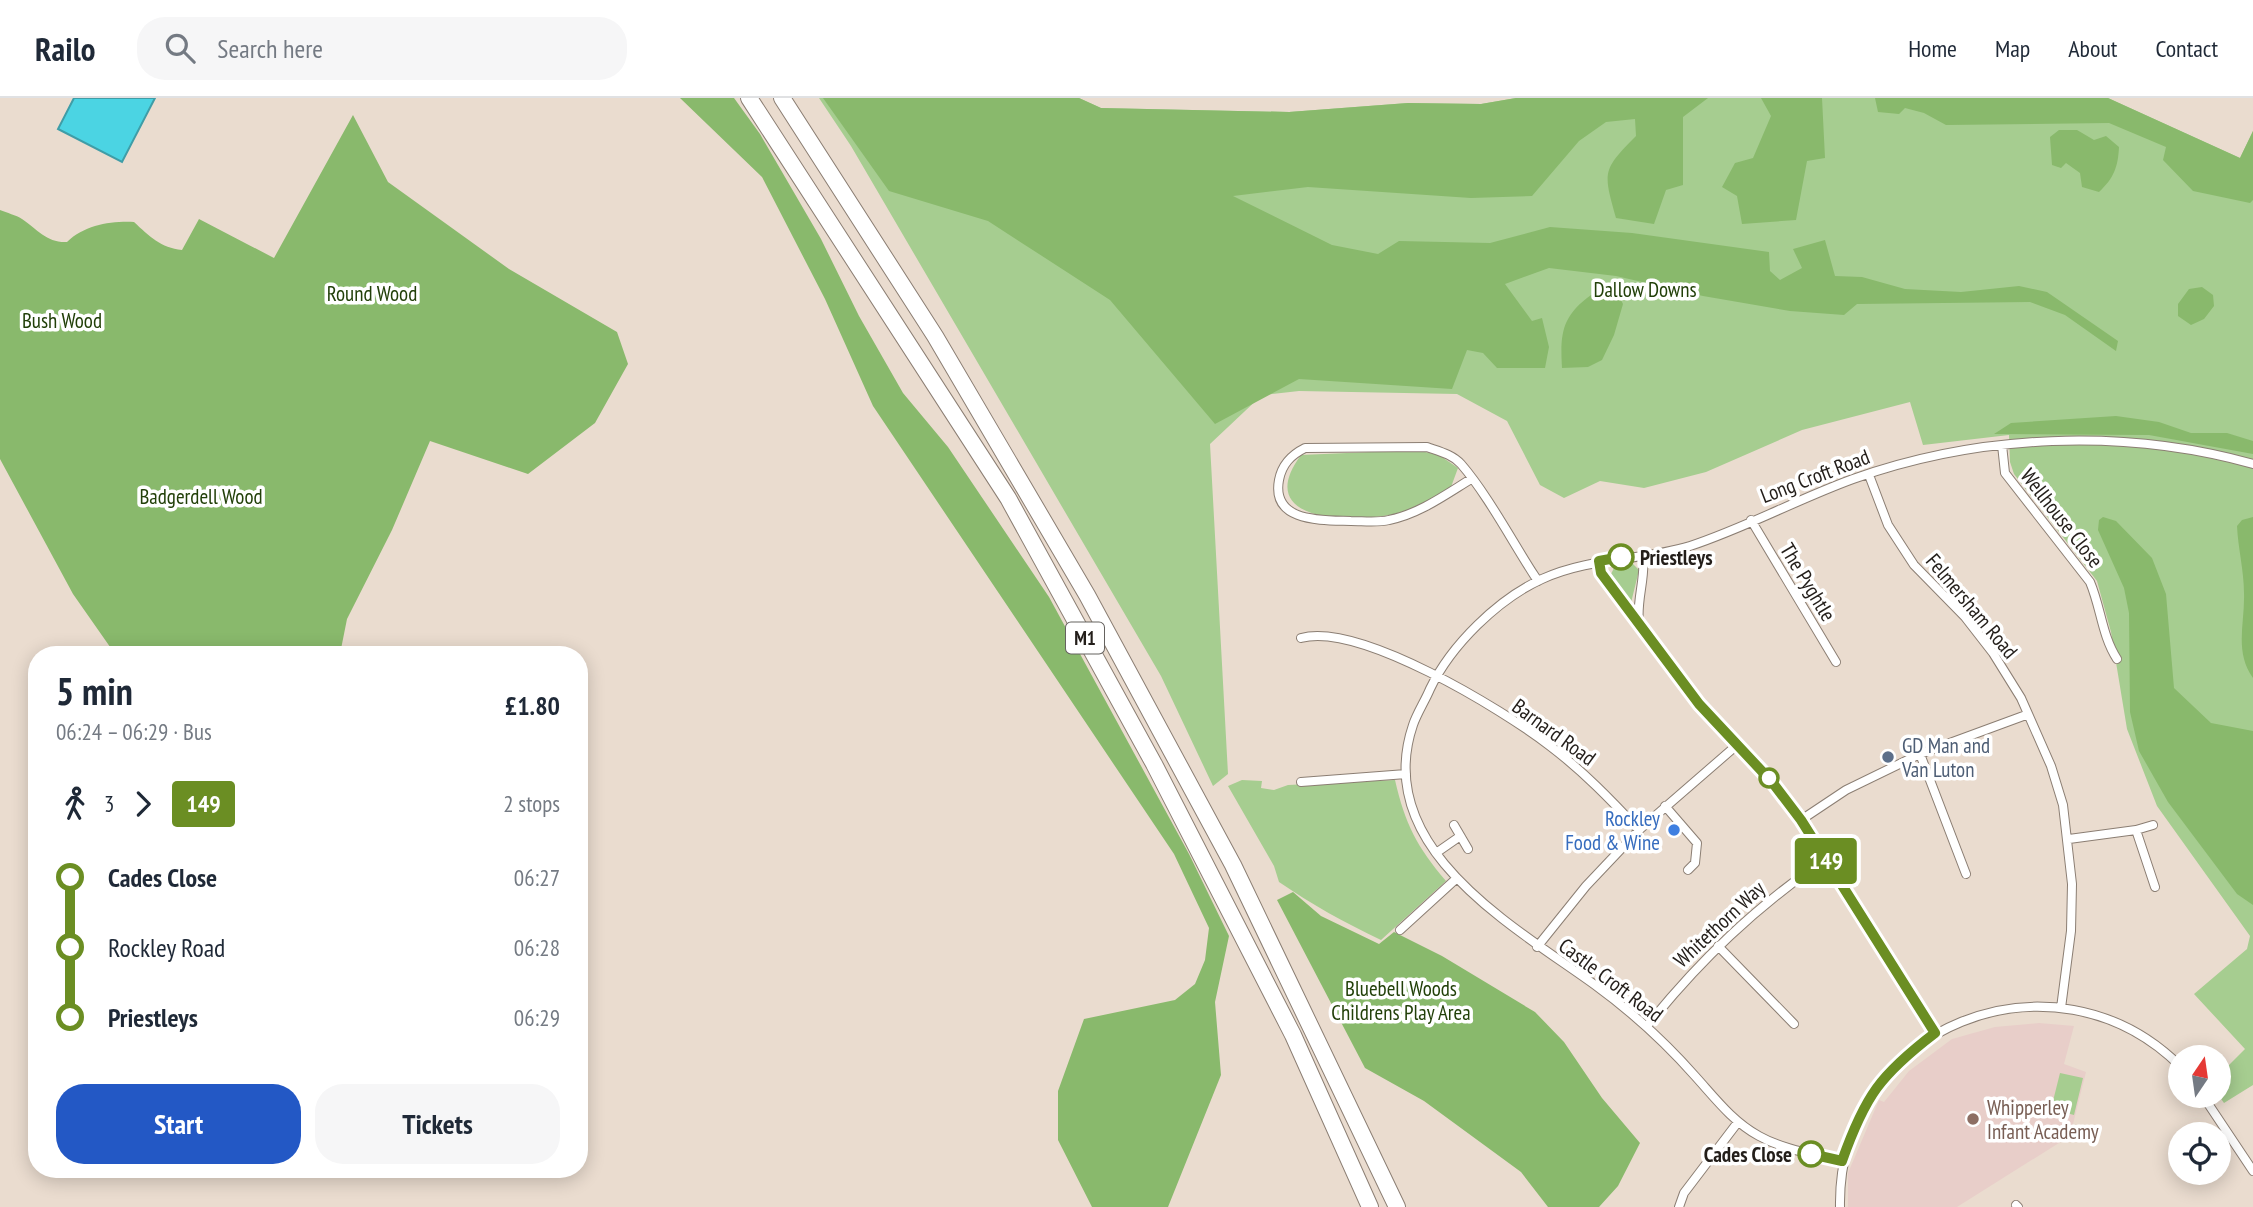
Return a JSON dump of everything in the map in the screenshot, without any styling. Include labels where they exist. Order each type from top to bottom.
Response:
[{"type":"highway","name":"M1","points":[[748,98],[1008,498],[1154,764],[1293,1035],[1370,1207]]},
{"type":"highway","name":"M1","points":[[782,98],[935,335],[1087,595],[1233,865],[1396,1207]]},
{"type":"street","name":"Long Croft Road","points":[[1436,677],[1468,635],[1512,597],[1538,581],[1568,568],[1688,546],[1869,475],[1928,457],[2002,445],[2069,441],[2147,445],[2223,456],[2253,464]]},
{"type":"street","name":"Wellhouse Close","points":[[2002,445],[2005,473],[2090,582],[2115,656]]},
{"type":"street","points":[[1471,479],[1413,513],[1386,521],[1306,520],[1291,513],[1282,500],[1278,485],[1281,469],[1294,453],[1305,448],[1427,447],[1444,453],[1460,463],[1471,479],[1538,581]]},
{"type":"street","name":"Felmersham Road","points":[[1869,475],[1888,525],[1914,565],[1965,617],[1993,653],[2021,698],[2026,715],[2035,726],[2051,766],[2068,839],[2072,884],[2071,931],[2061,1008]]},
{"type":"street","name":"The Pyghtle","points":[[1751,520],[1836,662]]},
{"type":"street","points":[[1640,626],[1637,607],[1644,567],[1643,554]]},
{"type":"street","points":[[1599,561],[1601,573],[1699,704],[1772,782],[1801,820],[1935,1033]]},
{"type":"street","name":"Barnard Road","points":[[1301,638],[1316,634],[1387,651],[1436,677],[1549,745],[1588,778],[1639,830]]},
{"type":"street","name":"Castle Croft Road","points":[[1436,677],[1412,727],[1406,774],[1418,824],[1436,853],[1489,910],[1647,1026],[1738,1122],[1759,1136],[1787,1148],[1842,1161]]},
{"type":"street","points":[[1801,820],[1846,790],[1920,754],[2026,715]]},
{"type":"street","points":[[1537,947],[1586,886],[1639,830],[1737,745]]},
{"type":"street","points":[[1920,754],[1966,874]]},
{"type":"street","points":[[1301,782],[1406,774]]},
{"type":"street","points":[[1665,806],[1697,843],[1695,863],[1688,870]]},
{"type":"street","points":[[1454,825],[1468,849]]},
{"type":"street","points":[[2068,839],[2154,825]]},
{"type":"street","points":[[2136,830],[2155,887]]},
{"type":"street","points":[[1436,853],[1459,837]]},
{"type":"street","name":"Whitethorn Way","points":[[1647,1026],[1684,980],[1768,899],[1825,859]]},
{"type":"street","points":[[1400,930],[1457,878]]},
{"type":"street","points":[[1718,946],[1794,1024]]},
{"type":"street","points":[[1840,1207],[1842,1161],[1860,1112],[1894,1064],[1935,1033],[1973,1017],[2007,1010],[2061,1008],[2121,1025],[2150,1041],[2168,1056]]},
{"type":"street","points":[[2211,1108],[2253,1171]]},
{"type":"street","points":[[1679,1207],[1684,1193],[1738,1122]]},
{"type":"shaded area","name":"Whipperley Infant Academy","points":[[2039,1023],[2074,1026],[2064,1064],[2086,1072],[2070,1136],[1957,1207],[1848,1207],[1848,1173],[1879,1100],[1884,1102],[1909,1071],[1952,1039],[1995,1027]]},
{"type":"green space","points":[[680,98],[734,98],[760,134],[821,239],[859,316],[903,393],[948,447],[1049,597],[1189,854],[1229,936],[1215,1002],[1221,1075],[1168,1207],[1092,1207],[1058,1140],[1058,1091],[1084,1019],[1175,1000],[1195,984],[1205,960],[1209,928],[1174,854],[873,406],[825,299],[762,177]]},
{"type":"green space","name":"Dallow Downs","points":[[819,98],[1079,98],[1101,108],[1289,112],[1408,103],[1481,104],[1516,98],[2108,98],[2240,158],[2253,131],[2253,1085],[2231,1099],[2231,1063],[2245,1049],[2194,994],[2247,949],[2250,936],[2157,806],[2127,729],[2111,632],[2097,581],[2014,474],[2010,462],[2009,435],[1923,445],[1910,402],[1802,430],[1706,472],[1644,488],[1600,481],[1564,498],[1540,485],[1507,421],[1457,394],[1299,391],[1262,395],[1210,444],[1228,774],[1213,786],[1161,676],[851,146]]},
{"type":"green space","points":[[823,98],[1079,98],[1101,108],[1289,112],[1408,103],[1481,104],[1516,98],[1708,98],[1683,117],[1683,185],[1666,190],[1654,224],[1616,218],[1609,191],[1608,173],[1617,157],[1636,136],[1635,119],[1606,122],[1579,141],[1532,196],[1471,198],[1308,187],[1233,196],[1332,245],[1378,254],[1399,241],[1490,243],[1550,227],[1632,233],[1769,252],[1770,271],[1780,280],[1802,268],[1793,249],[1825,240],[1835,276],[1862,277],[1905,289],[1961,292],[2019,286],[2047,292],[2118,341],[2116,351],[2065,315],[2030,302],[1857,304],[1844,315],[1790,311],[1703,296],[1616,276],[1549,268],[1505,284],[1532,321],[1542,318],[1549,347],[1545,368],[1497,368],[1483,353],[1467,350],[1452,389],[1299,379],[1215,424],[1110,300],[988,221],[889,191]]},
{"type":"green space","points":[[1761,98],[1822,98],[1825,158],[1807,161],[1796,220],[1742,224],[1737,196],[1722,187],[1735,163],[1753,158],[1771,116]]},
{"type":"green space","points":[[1875,98],[2108,98],[2240,158],[2253,131],[2253,200],[2250,203],[2193,191],[2163,160],[2166,147],[2109,123],[1946,125],[1924,113],[1905,108],[1899,114],[1878,112]]},
{"type":"green space","points":[[353,115],[388,182],[509,269],[617,332],[628,364],[595,423],[528,474],[430,441],[392,530],[347,619],[342,646],[109,646],[73,594],[0,459],[0,210],[20,218],[43,235],[60,242],[67,242],[98,225],[134,222],[162,244],[182,250],[199,219],[274,258]]},
{"type":"green space","points":[[2059,130],[2077,130],[2094,140],[2106,136],[2119,147],[2114,172],[2099,192],[2082,187],[2080,173],[2066,163],[2061,168],[2052,165],[2050,137]]},
{"type":"green space","points":[[2202,287],[2213,295],[2214,306],[2204,319],[2191,325],[2178,316],[2178,304],[2189,289]]},
{"type":"green space","points":[[1591,295],[1619,296],[1623,304],[1614,335],[1602,360],[1588,367],[1562,368],[1565,326],[1574,310]]},
{"type":"green space","points":[[2116,416],[2159,422],[2191,433],[2227,433],[2253,441],[2253,454],[2149,435],[1994,434],[2011,423]]},
{"type":"green space","points":[[1416,450],[1439,455],[1458,468],[1451,487],[1405,511],[1380,516],[1335,518],[1298,507],[1289,495],[1289,478],[1301,455]]},
{"type":"green space","points":[[2103,517],[2116,521],[2152,558],[2166,594],[2174,688],[2211,723],[2253,731],[2253,905],[2237,894],[2168,802],[2139,751],[2130,712],[2129,613],[2124,588],[2098,530],[2099,520]]},
{"type":"green space","points":[[2253,517],[2253,678],[2247,668],[2242,647],[2244,585],[2237,526],[2242,520]]},
{"type":"green space","points":[[1631,562],[1639,570],[1630,607],[1610,576],[1616,564]]},
{"type":"green space","points":[[1242,780],[1262,781],[1261,788],[1274,790],[1288,785],[1395,780],[1413,834],[1446,881],[1381,940],[1368,934],[1279,882],[1274,866],[1228,786]]},
{"type":"green space","name":"Bluebell Woods Childrens Play Area","points":[[1293,892],[1321,916],[1379,944],[1394,932],[1442,956],[1535,1012],[1564,1042],[1602,1098],[1640,1143],[1618,1186],[1599,1207],[1548,1207],[1521,1172],[1424,1101],[1365,1068],[1277,900]]},
{"type":"green space","points":[[2060,1073],[2083,1078],[2074,1115],[2051,1109]]},
{"type":"water","points":[[74,98],[155,98],[122,162],[58,129]]},
{"type":"bus line","name":"149","points":[[1621,557],[1599,561],[1601,573],[1699,704],[1772,782],[1801,820],[1935,1033],[1894,1064],[1860,1112],[1842,1161],[1811,1154]]},
{"type":"place","name":"Priestleys","points":[[1621,557]]},
{"type":"place","name":"GD Man and Van Luton","points":[[1888,757]]},
{"type":"place","name":"Rockley Food & Wine","points":[[1674,830]]},
{"type":"place","name":"Whipperley Infant Academy","points":[[1973,1119]]},
{"type":"place","name":"Cades Close","points":[[1811,1154]]},
{"type":"park label","name":"Round Wood","points":[[372,293]]},
{"type":"park label","name":"Bush Wood","points":[[62,320]]},
{"type":"park label","name":"Badgerdell Wood","points":[[201,496]]}]
